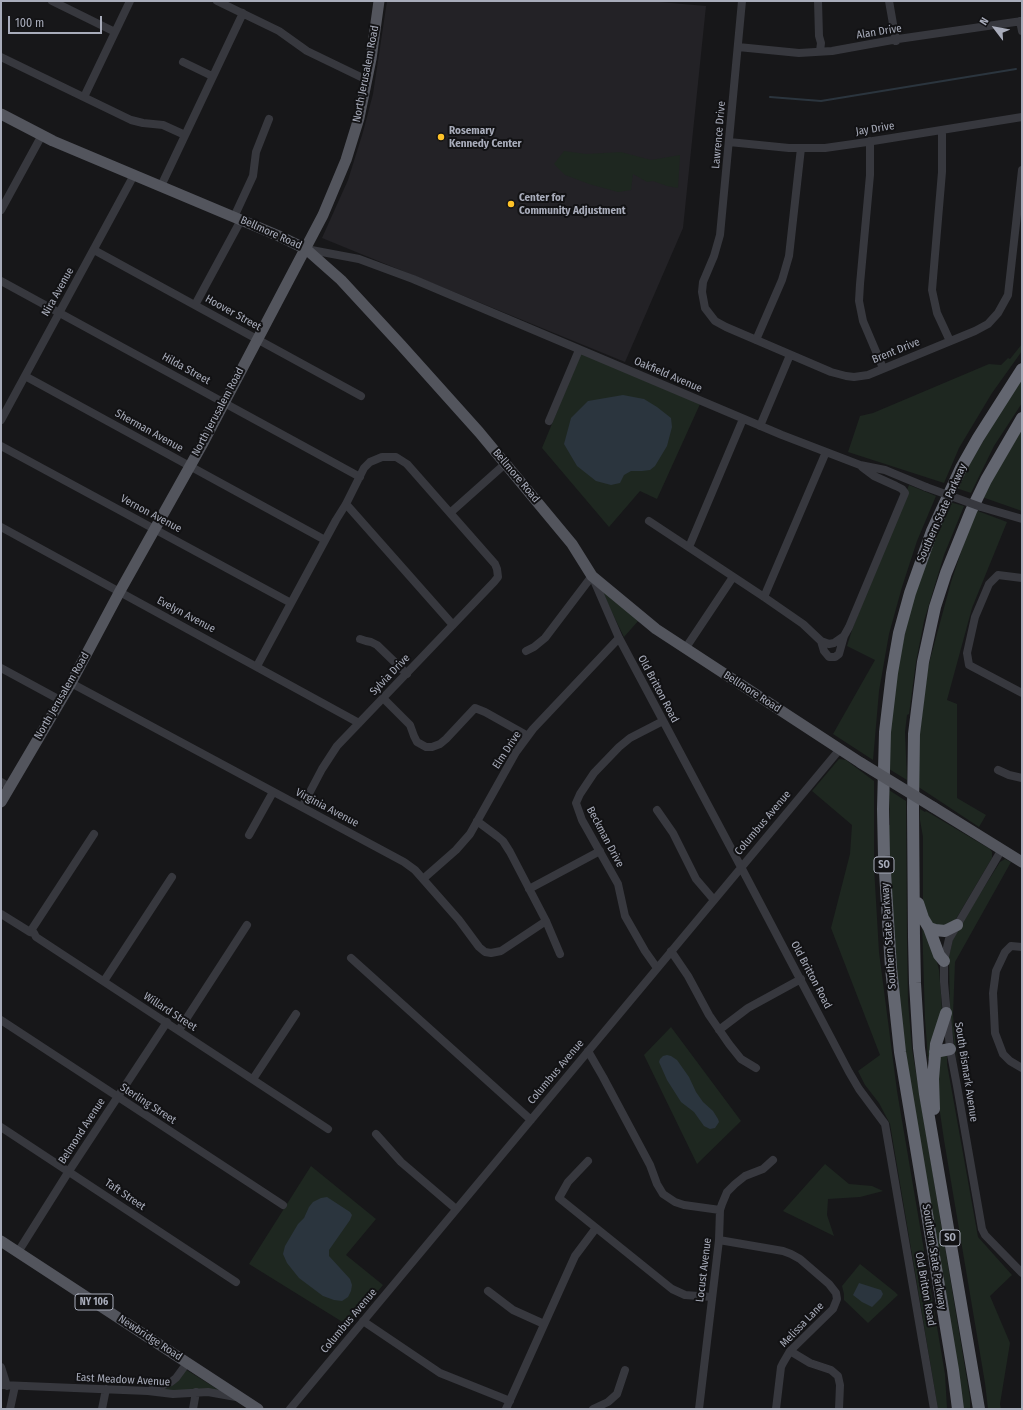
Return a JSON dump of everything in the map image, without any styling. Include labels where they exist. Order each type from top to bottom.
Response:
[{"type":"highway","name":"Southern State Parkway","points":[[958,1409],[953,1370],[900,1052],[891,968],[884,856],[883,809],[885,732],[892,673],[899,633],[910,593],[929,538],[961,468],[996,408],[1022,369]]},
{"type":"highway","name":"Southern State Parkway","points":[[979,1409],[919,1048],[915,983],[913,801],[914,734],[920,680],[928,634],[946,573],[971,511],[986,480],[1022,418]]},
{"type":"highway","points":[[914,881],[920,912],[929,928],[939,955],[944,961]]},
{"type":"highway","points":[[929,928],[945,931],[956,926]]},
{"type":"highway","points":[[934,1145],[933,1079],[935,1052],[936,1044],[946,1013]]},
{"type":"highway","points":[[935,1052],[950,1049]]},
{"type":"main road","name":"North Jerusalem Road","points":[[1,802],[5,784],[71,683],[190,466],[323,215],[346,160],[359,118],[367,80],[379,1]]},
{"type":"main road","name":"Bellmore Road","points":[[1,114],[42,136],[238,218],[306,249],[340,280],[391,334],[505,464],[572,544],[592,576],[644,620],[685,648],[861,763],[1022,862]]},
{"type":"main road","name":"Newbridge Road","points":[[1,1241],[258,1409]]},
{"type":"street","points":[[52,1],[115,32]]},
{"type":"street","points":[[84,97],[130,1]]},
{"type":"street","points":[[217,1],[278,31],[307,51],[367,80]]},
{"type":"street","name":"Lawrence Drive","points":[[709,270],[720,235],[742,1]]},
{"type":"street","points":[[818,1],[819,36],[821,43],[820,51]]},
{"type":"street","points":[[889,1],[896,40]]},
{"type":"street","points":[[160,186],[243,13]]},
{"type":"street","points":[[1021,21],[1022,31]]},
{"type":"street","name":"Alan Drive","points":[[738,47],[799,53],[832,51],[1021,21]]},
{"type":"street","points":[[1,57],[131,120],[163,125],[185,135]]},
{"type":"street","points":[[183,62],[212,76]]},
{"type":"street","name":"Jay Drive","points":[[729,142],[801,148],[824,148],[1022,117]]},
{"type":"street","points":[[195,305],[238,218],[253,176],[256,152],[269,119]]},
{"type":"street","points":[[942,130],[942,172],[932,290],[937,312],[950,341]]},
{"type":"street","points":[[1,210],[42,136]]},
{"type":"street","points":[[870,141],[870,176],[859,301],[863,321],[883,368]]},
{"type":"street","points":[[756,340],[782,280],[789,256],[801,148]]},
{"type":"street","name":"Brent Drive","points":[[709,270],[704,282],[702,300],[708,313],[715,321],[756,340],[846,376],[854,377],[868,375],[975,331],[988,324],[998,313],[1006,301],[1010,285],[1018,193],[1022,170]]},
{"type":"street","name":"Nira Avenue","points":[[1,420],[134,175]]},
{"type":"street","name":"Oakfield Avenue","points":[[306,249],[359,259],[406,276],[760,426],[860,465],[885,470],[981,507],[1022,519]]},
{"type":"street","name":"Hoover Street","points":[[94,250],[361,396]]},
{"type":"street","name":"Hilda Street","points":[[1,281],[360,477]]},
{"type":"street","points":[[549,421],[579,350]]},
{"type":"street","points":[[760,426],[790,354]]},
{"type":"street","name":"Sherman Avenue","points":[[25,376],[325,540]]},
{"type":"street","points":[[689,547],[743,419]]},
{"type":"street","name":"Vernon Avenue","points":[[1,446],[291,603]]},
{"type":"street","points":[[764,597],[826,452]]},
{"type":"street","points":[[257,666],[346,504],[364,468],[370,462],[389,456],[403,461],[450,513],[505,464]]},
{"type":"street","points":[[649,521],[803,624],[820,641],[829,657],[835,657],[840,651],[844,636],[905,494],[902,489],[874,476],[860,465]]},
{"type":"street","points":[[346,504],[453,625]]},
{"type":"street","name":"Sylvia Drive","points":[[302,807],[330,756],[359,723],[494,582],[498,573],[495,564],[450,513]]},
{"type":"street","name":"Evelyn Avenue","points":[[1,527],[359,723]]},
{"type":"street","points":[[1022,578],[998,575],[989,584],[975,617],[967,653],[969,665],[1022,693]]},
{"type":"street","points":[[526,651],[534,648],[545,638],[592,576]]},
{"type":"street","name":"Old Britton Road","points":[[592,576],[619,638],[800,979],[852,1076],[885,1124],[934,1409]]},
{"type":"street","points":[[685,648],[733,577]]},
{"type":"street","points":[[820,641],[829,644],[834,643],[844,636]]},
{"type":"street","name":"Elm Drive","points":[[423,879],[456,850],[470,834],[516,752],[533,729],[619,638]]},
{"type":"street","points":[[360,639],[377,645],[407,674]]},
{"type":"street","points":[[1,668],[60,700]]},
{"type":"street","name":"Virginia Avenue","points":[[71,683],[404,862],[415,870],[459,920],[478,947],[485,952],[491,953],[501,951],[546,921]]},
{"type":"street","points":[[383,698],[410,725],[417,742],[426,747],[432,747],[440,744],[475,708],[528,736]]},
{"type":"street","name":"Beckman Drive","points":[[657,968],[645,951],[625,916],[618,884],[578,811],[576,803],[580,794],[594,773],[619,747],[630,738],[663,721]]},
{"type":"street","name":"Columbus Avenue","points":[[290,1409],[840,749]]},
{"type":"street","points":[[998,770],[1009,775],[1022,778]]},
{"type":"street","points":[[249,836],[273,792]]},
{"type":"street","points":[[657,810],[673,833],[701,885],[714,900]]},
{"type":"street","points":[[477,821],[503,842],[546,921],[560,954]]},
{"type":"street","points":[[30,932],[94,834]]},
{"type":"street","name":"South Bismark Avenue","points":[[1002,849],[949,940],[944,961],[946,1013],[950,1049],[982,1229],[985,1235],[1022,1273]]},
{"type":"street","points":[[529,889],[600,851]]},
{"type":"street","points":[[104,981],[172,877]]},
{"type":"street","name":"Willard Street","points":[[1,914],[34,933],[36,936],[328,1129]]},
{"type":"street","points":[[179,1030],[247,925]]},
{"type":"street","points":[[1022,947],[1011,946],[1001,957],[996,971],[993,993],[996,1033],[1003,1054],[1010,1061],[1022,1068]]},
{"type":"street","points":[[671,951],[688,976],[709,1015],[719,1030],[741,1060],[756,1068]]},
{"type":"street","points":[[351,958],[531,1120]]},
{"type":"street","points":[[719,1030],[748,1008],[800,979]]},
{"type":"street","points":[[253,1079],[296,1014]]},
{"type":"street","name":"Sterling Street","points":[[1,1020],[283,1205]]},
{"type":"street","name":"Belmond Avenue","points":[[18,1252],[69,1171],[167,1022]]},
{"type":"street","points":[[588,1051],[650,1165],[657,1184],[663,1194],[675,1202],[684,1205],[720,1210]]},
{"type":"street","name":"Taft Street","points":[[1,1127],[236,1282]]},
{"type":"street","points":[[376,1134],[401,1162],[456,1209]]},
{"type":"street","name":"Locust Avenue","points":[[700,1409],[719,1240],[720,1210],[724,1197],[735,1184],[745,1176],[765,1167],[773,1160]]},
{"type":"street","points":[[588,1161],[568,1182],[559,1198],[677,1292],[685,1295],[712,1297]]},
{"type":"street","points":[[506,1409],[575,1256],[596,1228]]},
{"type":"street","name":"Melissa Lane","points":[[719,1240],[783,1251],[791,1254],[806,1264],[834,1290],[837,1299],[833,1309],[790,1351],[781,1367],[776,1409]]},
{"type":"street","points":[[488,1291],[513,1310],[544,1324]]},
{"type":"street","points":[[363,1321],[440,1373],[510,1401]]},
{"type":"street","points":[[790,1351],[810,1363],[835,1373],[838,1376],[840,1385],[839,1409]]},
{"type":"street","points":[[148,1391],[172,1382],[187,1363]]},
{"type":"street","points":[[1,1367],[7,1386],[10,1409]]},
{"type":"street","points":[[593,1409],[608,1402],[617,1394],[625,1370]]},
{"type":"street","name":"East Meadow Avenue","points":[[7,1386],[148,1391],[173,1394],[217,1392],[242,1399]]},
{"type":"street","points":[[102,1409],[106,1389]]},
{"type":"street","points":[[193,1409],[196,1392]]},
{"type":"shaded area","name":"Center for Community Adjustment","points":[[387,1],[648,1],[706,6],[683,228],[625,362],[322,238],[348,180],[363,132],[373,94]]},
{"type":"shaded area","points":[[564,151],[586,154],[621,152],[651,160],[680,155],[678,188],[653,181],[647,182],[633,174],[631,190],[618,192],[589,184],[565,175],[554,164]]},
{"type":"shaded area","points":[[1022,344],[1022,351],[992,393],[959,448],[944,483],[848,452],[860,416],[873,413],[989,364],[1001,365],[1008,358],[1010,359]]},
{"type":"shaded area","points":[[581,353],[700,404],[657,499],[640,491],[609,527],[542,448]]},
{"type":"shaded area","points":[[1022,374],[1022,403],[994,446],[971,493],[956,488]]},
{"type":"shaded area","points":[[623,395],[644,399],[657,407],[671,418],[672,427],[667,446],[655,466],[650,470],[631,471],[624,475],[620,483],[611,485],[596,481],[577,466],[564,444],[571,418],[588,401]]},
{"type":"shaded area","points":[[1022,429],[1022,511],[982,497]]},
{"type":"shaded area","points":[[909,485],[936,496],[917,541],[889,634],[879,691],[873,760],[833,734],[875,660],[847,646]]},
{"type":"shaded area","points":[[950,502],[964,506],[944,555],[924,621],[905,732],[907,780],[889,769],[891,709],[908,619],[926,555]]},
{"type":"shaded area","points":[[975,510],[1007,522],[972,608],[947,700],[957,704],[957,798],[986,815],[979,827],[917,786],[919,740],[928,667],[951,582]]},
{"type":"shaded area","points":[[598,584],[639,620],[624,637]]},
{"type":"shaded area","points":[[839,759],[846,760],[874,781],[874,867],[879,952],[897,1091],[945,1374],[947,1409],[938,1409],[890,1124],[879,1103],[865,1085],[858,1071],[880,1055],[831,928],[850,854],[852,825],[812,791]]},
{"type":"shaded area","points":[[889,790],[906,801],[908,1001],[912,1049],[970,1398],[970,1409],[963,1409],[904,1047],[897,986],[888,825],[890,825]]},
{"type":"shaded area","points":[[920,809],[925,812],[926,811],[990,849],[992,852],[992,858],[956,919],[952,924],[942,928],[932,926],[923,905],[923,837]]},
{"type":"shaded area","points":[[1005,859],[1011,862],[955,962],[953,1015],[957,1062],[950,1016],[949,956],[954,935],[1000,862]]},
{"type":"shaded area","points":[[922,920],[932,942],[939,970],[942,1011],[930,1059],[928,1059],[925,1019]]},
{"type":"shaded area","points":[[671,1027],[741,1121],[697,1164],[644,1055]]},
{"type":"shaded area","points":[[938,1053],[947,1055],[947,1064],[978,1237],[1012,1275],[990,1296],[1010,1343],[1000,1404],[1001,1409],[988,1409],[937,1092]]},
{"type":"shaded area","points":[[667,1055],[677,1060],[689,1077],[696,1092],[703,1102],[713,1111],[719,1122],[715,1128],[710,1129],[704,1126],[694,1112],[681,1102],[667,1080],[659,1062],[663,1056]]},
{"type":"shaded area","points":[[825,1164],[849,1184],[872,1186],[883,1191],[860,1197],[828,1199],[827,1215],[834,1236],[783,1211]]},
{"type":"shaded area","points":[[311,1166],[376,1219],[346,1255],[383,1285],[349,1326],[249,1264]]},
{"type":"shaded area","points":[[327,1197],[350,1212],[352,1215],[329,1250],[329,1256],[350,1279],[352,1285],[348,1297],[342,1301],[323,1296],[299,1278],[287,1263],[283,1254],[285,1246],[298,1224],[304,1218],[309,1207],[313,1202]]},
{"type":"shaded area","points":[[860,1264],[898,1295],[868,1323],[844,1300],[842,1286]]},
{"type":"shaded area","points":[[859,1283],[881,1290],[883,1294],[881,1298],[872,1307],[853,1295]]},
{"type":"shaded area","points":[[185,1369],[222,1392],[156,1391]]},
{"type":"waterway","points":[[770,97],[821,101],[1016,69]]},
{"type":"place","name":"Rosemary Kennedy Center","points":[[441,137]]},
{"type":"place","name":"Center for Community Adjustment","points":[[511,204]]}]
